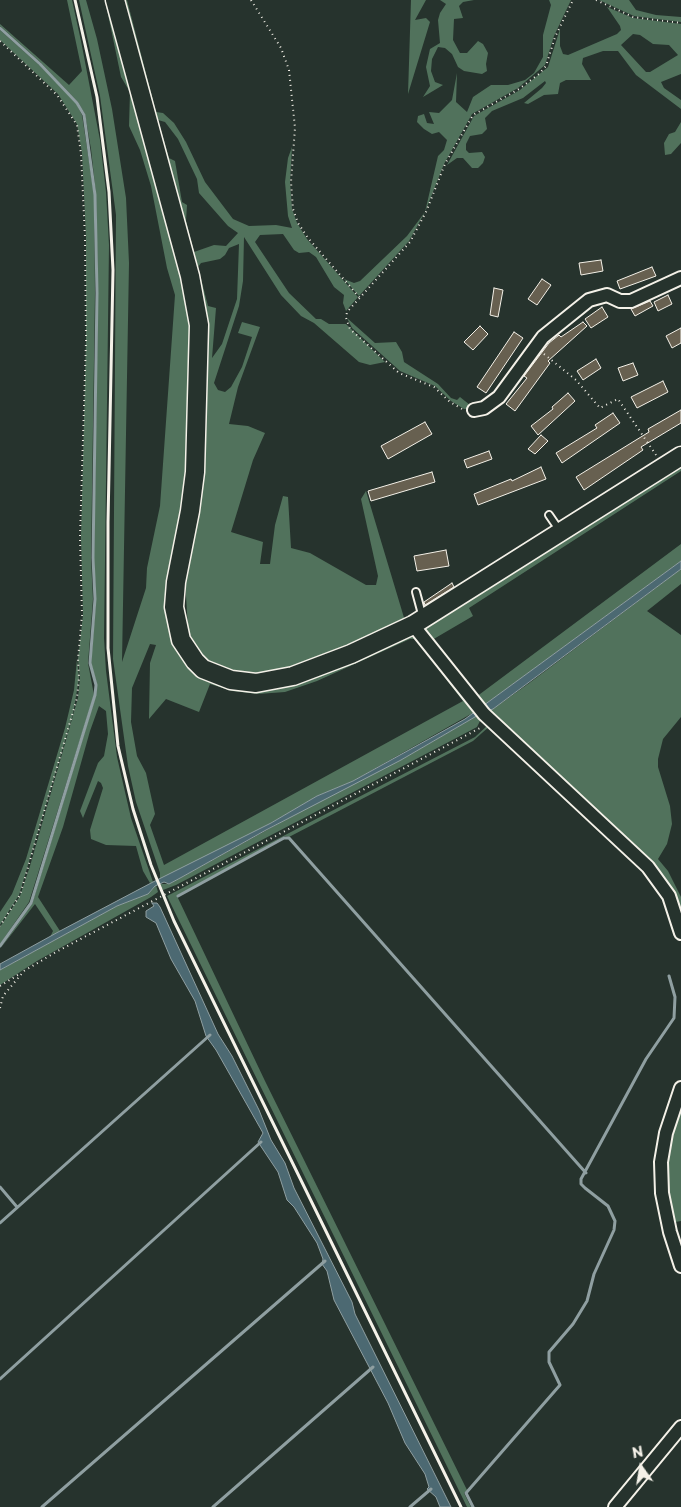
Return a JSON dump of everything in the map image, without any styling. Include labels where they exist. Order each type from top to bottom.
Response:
[{"type":"street","points":[[115,0],[142,109],[190,276],[199,325],[195,472],[174,607],[181,640],[195,661],[203,669],[231,680],[256,683],[280,680],[308,672],[418,622],[681,456]]},
{"type":"street","points":[[474,410],[484,408],[499,397],[554,327],[589,300],[607,295],[620,301],[631,301],[681,278]]},
{"type":"street","points":[[418,622],[484,712],[648,867],[669,896],[681,933]]},
{"type":"street","points":[[681,1088],[666,1133],[661,1162],[662,1192],[670,1232],[681,1266]]},
{"type":"street","points":[[615,1507],[681,1427]]},
{"type":"lane","points":[[549,515],[561,532]]},
{"type":"lane","points":[[416,592],[418,622]]},
{"type":"path","points":[[251,0],[281,48],[289,70],[295,128],[290,182],[293,209],[298,223],[308,238],[360,298]]},
{"type":"path","points":[[474,410],[464,410],[450,402],[434,387],[399,373],[350,329],[346,318],[347,312],[410,242],[426,212],[446,164],[473,115],[519,89],[539,74],[546,66],[555,37],[573,0]]},
{"type":"path","points":[[596,0],[633,17],[681,23]]},
{"type":"path","points":[[0,41],[57,95],[77,125],[81,154],[85,237],[86,340],[80,537],[82,615],[77,698],[20,895],[0,926]]},
{"type":"path","points":[[536,348],[576,380],[600,408],[618,399],[664,467]]},
{"type":"path","points":[[0,986],[162,895],[474,732],[484,712]]},
{"type":"path","points":[[0,1008],[3,996],[24,972]]},
{"type":"green space","points":[[67,0],[72,0],[81,41],[100,140],[106,192],[109,245],[104,638],[106,671],[117,757],[131,818],[153,882],[150,883],[143,871],[136,846],[106,845],[91,839],[90,830],[103,788],[101,783],[98,781],[83,818],[80,811],[98,763],[104,756],[108,734],[106,711],[99,706],[63,827],[38,897],[60,931],[50,937],[53,931],[35,904],[0,949],[32,904],[96,695],[97,685],[91,663],[96,599],[94,559],[98,293],[96,194],[91,149],[85,114],[78,102],[41,63],[0,26],[0,24],[69,85],[82,71]]},
{"type":"green space","points":[[79,0],[86,0],[97,39],[112,109],[126,198],[129,263],[122,662],[146,588],[147,568],[160,506],[175,295],[167,268],[151,186],[140,150],[129,126],[130,92],[121,77],[105,0],[109,0],[190,298],[193,398],[172,636],[244,689],[271,690],[312,678],[405,635],[416,636],[478,710],[353,781],[317,796],[271,823],[160,880],[160,873],[136,802],[128,766],[113,659],[116,215],[100,96]],"holes":[[[410,639],[415,639],[463,701],[164,865],[150,825],[155,814],[146,773],[137,756],[131,722],[132,688],[150,644],[156,645],[150,663],[149,719],[166,699],[199,712],[210,684],[232,691],[258,694],[285,692],[317,681]]]},
{"type":"green space","points":[[122,0],[127,0],[156,112],[163,113],[174,123],[186,142],[205,182],[233,219],[249,226],[276,225],[292,228],[288,216],[285,182],[288,158],[292,147],[290,182],[292,209],[297,223],[307,239],[358,297],[346,311],[343,303],[344,295],[334,287],[316,257],[309,252],[299,253],[294,250],[283,234],[260,235],[255,242],[289,293],[316,319],[321,319],[329,324],[346,324],[385,362],[370,365],[359,362],[314,323],[301,316],[281,295],[244,237],[243,281],[239,306],[214,383],[218,390],[225,392],[231,387],[242,367],[252,337],[238,333],[242,322],[260,327],[238,387],[229,424],[248,426],[265,433],[253,460],[231,532],[263,542],[260,564],[270,564],[275,525],[283,496],[288,497],[291,548],[310,553],[366,585],[376,585],[378,576],[361,499],[366,491],[405,621],[293,672],[239,676],[212,663],[203,656],[195,648],[188,629],[185,579],[205,463],[206,319]],"holes":[[[158,120],[165,122],[178,139],[197,179],[199,193],[228,226],[238,233],[226,246],[214,245],[194,252],[186,221],[187,205],[182,202],[175,161],[169,158]],[[239,244],[237,299],[222,344],[212,358],[216,308],[208,306],[198,267],[201,263],[220,259],[229,248]]]},
{"type":"green space","points":[[411,0],[426,0],[415,20],[426,18],[430,22],[408,94]]},
{"type":"green space","points":[[440,0],[474,0],[463,2],[459,6],[463,18],[454,19],[453,40],[460,53],[467,53],[478,41],[483,44],[488,53],[487,71],[482,74],[464,71],[458,67],[452,54],[445,48],[438,47],[432,59],[431,71],[435,82],[443,85],[423,97],[430,86],[426,67],[430,49],[440,43],[438,20],[446,4]]},
{"type":"green space","points":[[549,0],[571,0],[554,36],[545,65],[518,88],[472,114],[444,164],[425,212],[438,156],[444,150],[447,140],[439,132],[432,134],[424,129],[417,122],[418,116],[424,114],[427,123],[434,124],[429,112],[439,113],[452,100],[457,73],[456,102],[467,112],[473,97],[491,85],[508,85],[525,80],[534,73],[543,57],[543,35],[551,5]]},
{"type":"green space","points":[[599,0],[629,0],[636,10],[656,15],[681,17],[681,22],[634,16]]},
{"type":"green space","points":[[607,7],[633,18],[681,24],[681,74],[661,82],[664,88],[681,100],[681,109],[636,75],[618,51],[603,51],[583,58],[582,64],[591,80],[566,80],[560,83],[558,94],[544,95],[528,104],[524,103],[542,88],[546,83],[545,81],[523,98],[492,111],[485,118],[487,129],[482,134],[470,136],[466,144],[466,150],[469,153],[482,152],[485,157],[483,163],[478,168],[472,168],[463,158],[457,158],[447,165],[474,116],[520,90],[548,67],[560,29],[560,46],[563,54],[568,55],[617,34],[621,30]],"holes":[[[633,34],[640,35],[653,44],[669,45],[678,55],[650,72],[646,72],[621,45]]]},
{"type":"green space","points":[[0,30],[39,65],[76,103],[82,115],[94,194],[95,293],[91,559],[93,599],[88,663],[94,695],[29,902],[0,944],[0,927],[20,896],[78,698],[80,678],[78,659],[83,615],[81,537],[86,340],[86,237],[82,153],[77,124],[58,94],[0,40]]},
{"type":"green space","points":[[681,122],[681,143],[671,154],[665,155],[664,143],[669,134],[675,132]]},
{"type":"green space","points":[[425,212],[409,241],[359,296],[344,279],[354,283],[360,281],[407,236]]},
{"type":"green space","points":[[347,318],[375,343],[396,342],[402,352],[404,362],[438,384],[451,398],[457,400],[460,397],[475,409],[464,409],[451,401],[435,386],[400,371],[352,328]]},
{"type":"green space","points":[[681,463],[681,471],[469,608],[473,616],[432,640],[423,628]]},
{"type":"green space","points":[[681,544],[681,561],[483,706],[476,697]]},
{"type":"green space","points":[[681,569],[681,584],[647,611],[681,635],[681,717],[663,739],[658,759],[658,767],[670,806],[672,824],[667,844],[658,859],[668,871],[681,897],[681,920],[673,896],[487,710],[493,709],[528,684]]},
{"type":"green space","points":[[77,659],[79,678],[73,714],[19,895],[0,925],[0,912],[12,894],[26,859],[65,728],[74,690]]},
{"type":"green space","points":[[480,714],[481,719],[477,727],[176,885],[163,890],[160,884],[169,884],[332,794],[401,760]]},
{"type":"green space","points":[[488,725],[491,725],[473,741],[289,837],[285,836],[177,896],[265,1081],[467,1490],[464,1493],[471,1507],[467,1507],[167,896],[475,737]]},
{"type":"green space","points":[[156,885],[158,892],[151,897],[37,961],[0,985],[0,970],[117,906],[148,894]]},
{"type":"green space","points":[[681,1100],[681,1221],[670,1223],[665,1186],[668,1138]]},
{"type":"water","points":[[681,561],[681,569],[493,709],[480,714],[401,760],[266,830],[169,884],[164,882],[155,886],[148,894],[117,906],[0,970],[0,964],[60,931],[271,823],[317,796],[353,781],[465,719]]},
{"type":"water","points":[[152,903],[157,903],[160,907],[218,1034],[232,1056],[259,1110],[271,1140],[285,1163],[294,1188],[352,1302],[355,1314],[451,1507],[440,1507],[436,1497],[427,1489],[429,1487],[425,1474],[405,1443],[388,1403],[334,1300],[327,1271],[322,1264],[323,1259],[317,1243],[294,1207],[287,1200],[278,1172],[258,1142],[263,1133],[216,1050],[206,1036],[195,1001],[171,959],[156,923],[146,917],[146,911],[154,906]]},
{"type":"building","points":[[601,260],[603,271],[581,275],[579,263]]},
{"type":"building","points":[[652,267],[656,276],[620,289],[617,281]]},
{"type":"building","points":[[542,279],[551,285],[537,305],[528,299]]},
{"type":"building","points":[[494,288],[503,290],[498,317],[490,315]]},
{"type":"building","points":[[668,295],[672,304],[658,311],[654,302]]},
{"type":"building","points":[[650,301],[653,306],[635,316],[631,309]]},
{"type":"building","points":[[602,307],[608,317],[591,328],[585,319]]},
{"type":"building","points":[[583,322],[587,326],[548,361],[550,363],[515,411],[506,404],[527,378],[524,376],[549,343],[559,335],[561,337]]},
{"type":"building","points":[[480,326],[488,334],[473,350],[464,342]]},
{"type":"building","points":[[681,328],[681,343],[672,348],[666,336]]},
{"type":"building","points":[[514,332],[523,338],[486,393],[477,387]]},
{"type":"building","points":[[596,359],[601,368],[583,380],[577,371]]},
{"type":"building","points":[[633,363],[638,375],[623,381],[618,368]]},
{"type":"building","points":[[663,381],[668,392],[637,408],[631,397]]},
{"type":"building","points":[[568,393],[575,401],[538,435],[531,426],[553,409],[552,407]]},
{"type":"building","points":[[681,410],[681,423],[641,447],[643,450],[584,490],[576,477],[649,432],[648,429]]},
{"type":"building","points":[[613,413],[620,423],[562,463],[556,453],[597,428],[595,425]]},
{"type":"building","points":[[425,422],[432,434],[388,459],[381,446]]},
{"type":"building","points":[[541,435],[548,441],[535,454],[528,449]]},
{"type":"building","points":[[489,451],[492,459],[467,468],[464,460]]},
{"type":"building","points":[[541,467],[546,479],[478,505],[474,494],[511,479],[512,481]]},
{"type":"building","points":[[432,472],[435,482],[371,501],[368,491]]},
{"type":"building","points":[[446,550],[449,566],[417,571],[414,556]]},
{"type":"building","points":[[452,583],[454,587],[425,605],[424,602]]},
{"type":"waterway","points":[[0,28],[40,64],[77,103],[84,115],[95,195],[97,293],[93,558],[95,599],[90,663],[96,685],[95,695],[31,903],[0,946]]},
{"type":"waterway","points":[[178,896],[284,838],[289,838],[586,1173]]},
{"type":"waterway","points":[[473,1507],[466,1493],[560,1385],[549,1362],[549,1352],[573,1324],[587,1301],[594,1274],[614,1230],[615,1221],[608,1206],[585,1188],[581,1184],[581,1179],[646,1059],[674,1018],[675,997],[669,976]]},
{"type":"waterway","points":[[0,1223],[210,1035]]},
{"type":"waterway","points":[[0,1379],[261,1142]]},
{"type":"waterway","points":[[0,1187],[17,1207]]},
{"type":"waterway","points":[[42,1507],[325,1261]]},
{"type":"waterway","points":[[213,1507],[373,1367]]},
{"type":"waterway","points":[[410,1507],[431,1489]]},
{"type":"railway","points":[[75,0],[97,97],[109,192],[113,270],[108,522],[108,648],[118,746],[133,809],[151,865],[174,921],[461,1507]]}]
